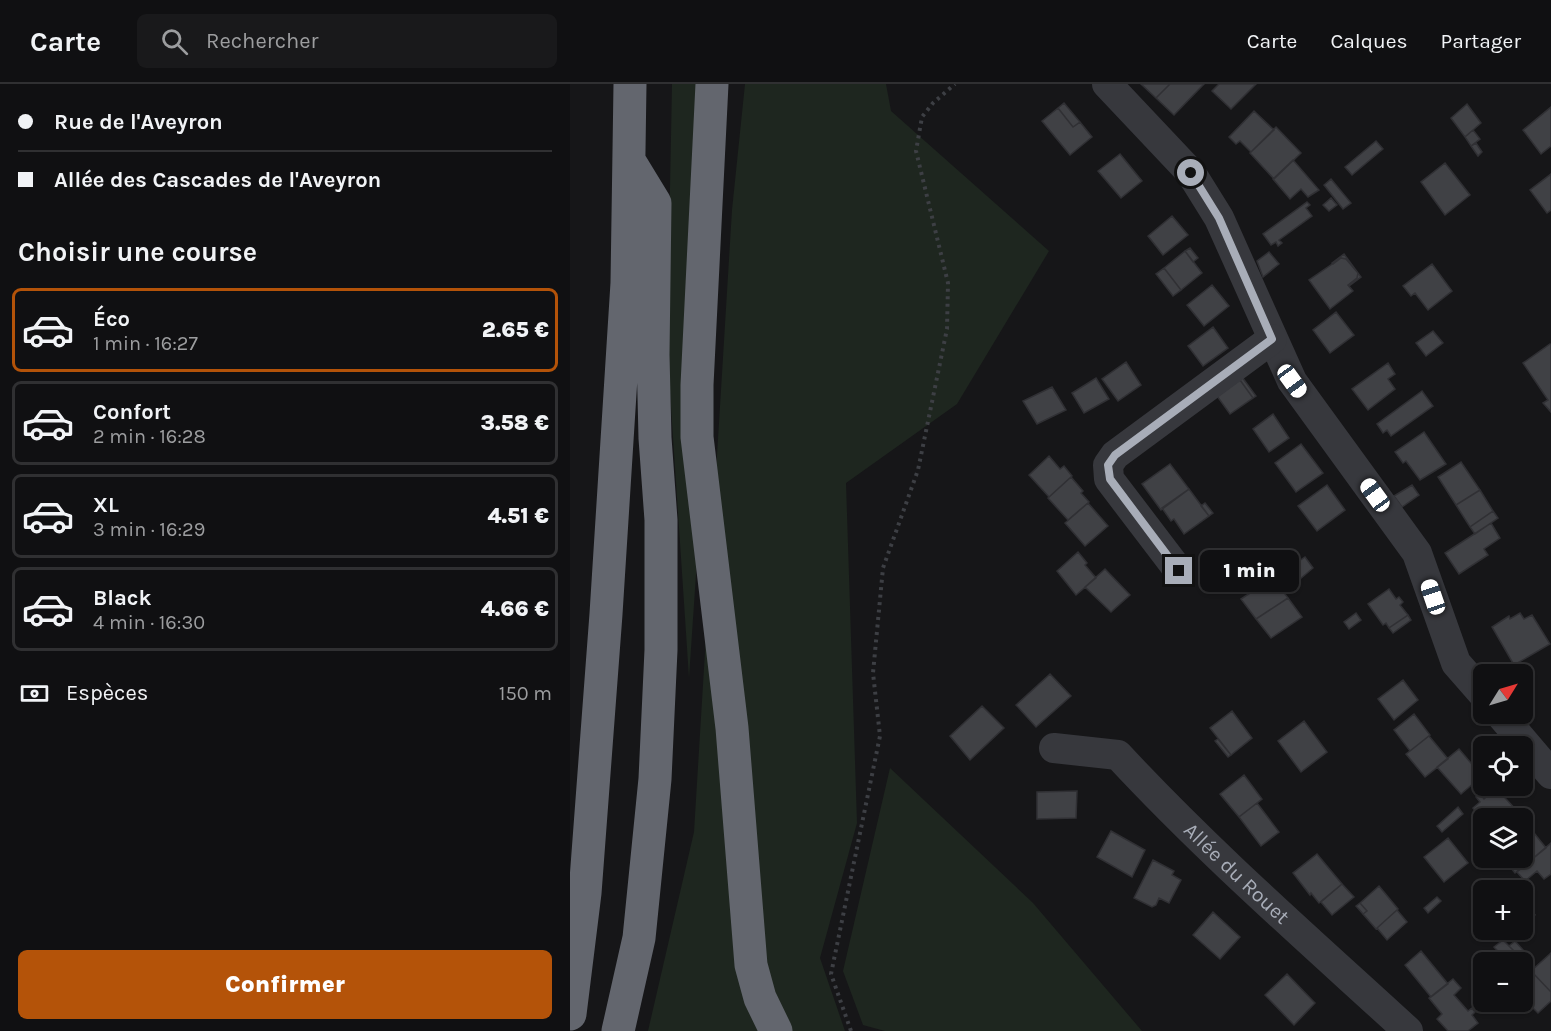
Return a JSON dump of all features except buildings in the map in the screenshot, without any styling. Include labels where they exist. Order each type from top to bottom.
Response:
[{"type":"highway","points":[[570,1014],[585,894],[606,614],[627,283],[630,84]]},
{"type":"highway","points":[[712,84],[697,385],[697,437],[732,728],[751,965],[760,998],[776,1031]]},
{"type":"highway","points":[[618,1031],[639,938],[655,779],[661,650],[661,520],[655,438],[653,356],[655,202],[630,162]]},
{"type":"street","points":[[1107,84],[1191,173],[1219,218],[1292,381],[1417,553],[1456,663],[1473,682]]},
{"type":"street","points":[[1179,571],[1110,479],[1108,465],[1115,455],[1272,339]]},
{"type":"street","points":[[1508,724],[1551,774]]},
{"type":"street","name":"Allée du Rouet","points":[[1054,747],[1118,755],[1208,848],[1408,1031]]},
{"type":"path","points":[[851,1031],[831,974],[880,736],[873,674],[883,568],[918,470],[947,329],[948,284],[916,151],[922,117],[933,103],[955,84]]},
{"type":"shaded area","points":[[672,84],[698,84],[698,545],[689,678],[667,347]]},
{"type":"shaded area","points":[[745,84],[886,84],[891,111],[1049,251],[957,404],[846,483],[857,823],[820,958],[845,1031],[648,1031],[694,832],[732,210]]},
{"type":"shaded area","points":[[890,768],[1033,903],[1142,1031],[885,1031],[863,1025],[843,971]]},
{"type":"route","points":[[1179,571],[1110,479],[1108,465],[1115,455],[1272,339],[1219,218],[1191,173]]}]
